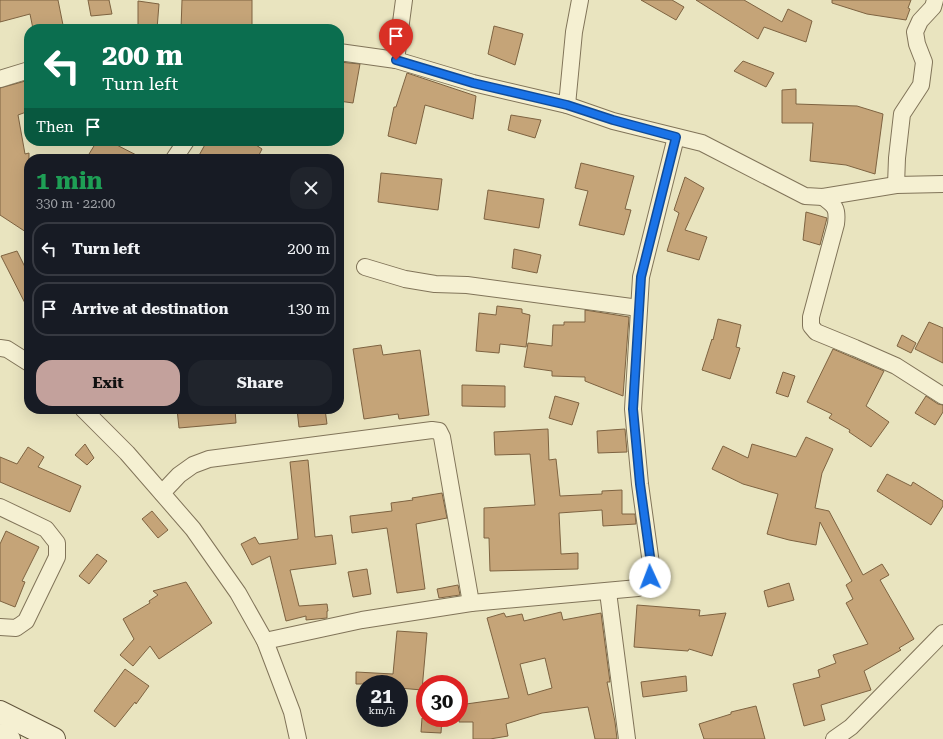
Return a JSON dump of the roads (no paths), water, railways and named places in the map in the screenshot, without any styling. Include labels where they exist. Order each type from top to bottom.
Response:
[{"type":"main road","points":[[0,712],[54,739]]},
{"type":"main road","points":[[0,735],[9,739]]},
{"type":"street","points":[[396,60],[404,0]]},
{"type":"street","points":[[567,105],[574,32],[580,0]]},
{"type":"street","points":[[896,185],[897,158],[902,114],[921,85],[924,62],[917,44],[915,32],[920,21],[933,7],[935,0]]},
{"type":"street","points":[[344,53],[396,60],[473,83],[567,105],[613,120],[702,143],[805,196],[823,196],[896,185],[943,184]]},
{"type":"street","points":[[0,79],[24,72]]},
{"type":"street","points":[[265,641],[362,620],[471,603],[608,592],[643,586],[650,577],[652,571],[640,484],[633,409],[641,277],[676,137]]},
{"type":"street","points":[[823,196],[833,204],[837,213],[836,224],[811,317],[811,326],[816,332],[896,366],[943,396]]},
{"type":"street","points":[[365,267],[405,279],[434,284],[467,285],[640,308]]},
{"type":"street","points":[[2,344],[24,359]]},
{"type":"street","points":[[87,414],[127,453],[193,529],[238,592],[265,641],[292,712],[298,739]]},
{"type":"street","points":[[162,493],[183,472],[193,465],[209,460],[432,430],[439,431],[442,437],[471,603]]},
{"type":"street","points":[[0,507],[46,529],[56,543],[57,557],[26,621],[16,628],[0,628]]},
{"type":"street","points":[[608,592],[627,739]]},
{"type":"street","points":[[834,739],[851,727],[943,633]]}]
